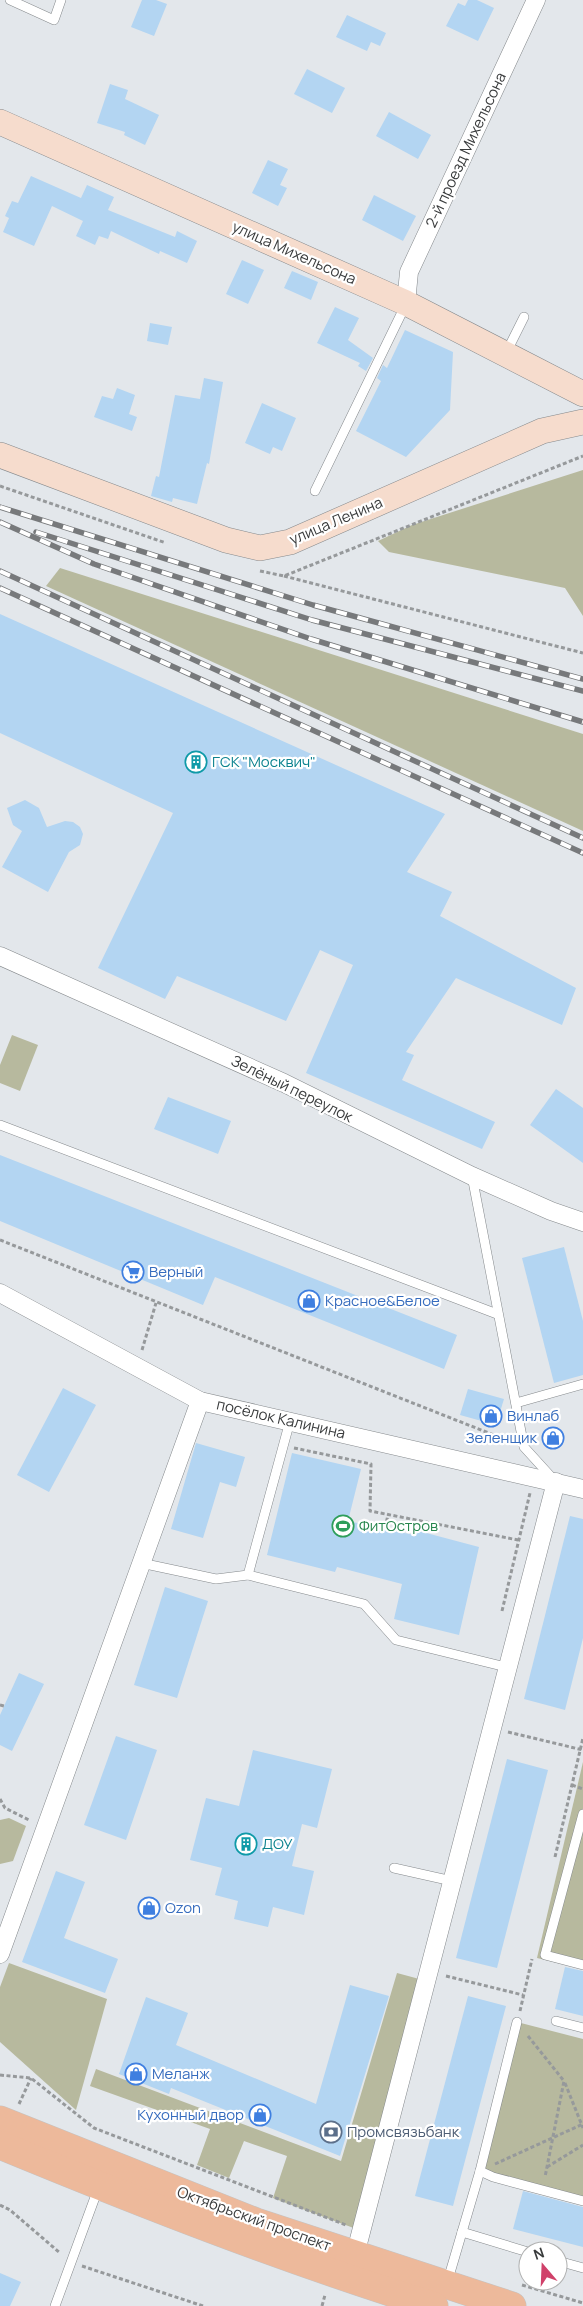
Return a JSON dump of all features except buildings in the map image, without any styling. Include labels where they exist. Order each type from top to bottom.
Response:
[{"type":"main road","name":"Октябрьский проспект","points":[[10,2112],[256,2222],[358,2243],[440,2296]]},
{"type":"main road","name":"Октябрьский проспект","points":[[0,2145],[99,2187],[346,2279],[440,2296],[515,2295]]},
{"type":"street","name":"2-й проезд Михельсона","points":[[406,303],[409,272],[536,0]]},
{"type":"street","name":"улица Михельсона","points":[[0,122],[406,303],[583,394]]},
{"type":"street","points":[[542,432],[558,418],[563,408],[563,395],[555,379]]},
{"type":"street","name":"улица Ленина","points":[[0,455],[226,540],[260,548],[290,542],[542,432],[583,422]]},
{"type":"street","name":"Зелёный переулок","points":[[0,956],[284,1083],[472,1176],[551,1211],[583,1222]]},
{"type":"street","name":"посёлок Калинина","points":[[0,1292],[200,1401],[583,1489]]},
{"type":"street","points":[[0,1954],[200,1401]]},
{"type":"street","points":[[358,2243],[506,1667],[556,1482]]},
{"type":"lane","points":[[10,0],[54,20],[61,0]]},
{"type":"lane","points":[[315,491],[406,303]]},
{"type":"lane","points":[[506,354],[524,317]]},
{"type":"lane","points":[[0,1124],[497,1314]]},
{"type":"lane","points":[[472,1176],[524,1447],[556,1482]]},
{"type":"lane","points":[[516,1403],[583,1384]]},
{"type":"lane","points":[[248,1575],[290,1421]]},
{"type":"lane","points":[[141,1563],[216,1579],[248,1575],[364,1604],[396,1640],[506,1667]]},
{"type":"lane","points":[[583,1814],[546,1955],[583,1965]]},
{"type":"lane","points":[[394,1868],[452,1881]]},
{"type":"lane","points":[[556,2021],[583,2028]]},
{"type":"lane","points":[[440,2296],[480,2171],[517,2022]]},
{"type":"lane","points":[[480,2171],[493,2177],[583,2200]]},
{"type":"lane","points":[[55,2306],[99,2187]]},
{"type":"lane","points":[[462,2232],[518,2249]]},
{"type":"lane","points":[[568,2264],[583,2268]]},
{"type":"path","points":[[284,576],[583,653]]},
{"type":"path","points":[[0,1240],[524,1447]]},
{"type":"path","points":[[137,1366],[156,1302]]},
{"type":"path","points":[[283,1446],[371,1464],[370,1511],[518,1540]]},
{"type":"path","points":[[501,1616],[533,1477]]},
{"type":"path","points":[[386,1528],[388,1515]]},
{"type":"path","points":[[491,1728],[583,1750]]},
{"type":"path","points":[[572,1785],[583,1789]]},
{"type":"path","points":[[0,1811],[5,1808]]},
{"type":"path","points":[[442,1975],[523,1995]]},
{"type":"path","points":[[480,2171],[583,2126],[564,2081],[517,2022]]},
{"type":"path","points":[[0,2075],[31,2078],[94,2128],[358,2243]]},
{"type":"path","points":[[10,2112],[31,2078]]},
{"type":"path","points":[[542,2190],[564,2081]]},
{"type":"path","points":[[547,2167],[583,2145]]},
{"type":"path","points":[[0,2205],[10,2210],[71,2262],[203,2306]]},
{"type":"path","points":[[515,2295],[583,2303]]},
{"type":"green space","points":[[583,470],[583,616],[565,588],[389,552],[378,541],[412,525]]},
{"type":"green space","points":[[60,568],[583,734],[583,831],[46,586]]},
{"type":"green space","points":[[12,1035],[38,1045],[20,1091],[0,1083],[0,1065]]},
{"type":"green space","points":[[583,1762],[583,1969],[537,1958]]},
{"type":"green space","points":[[9,1818],[26,1826],[13,1861],[0,1864],[0,1820]]},
{"type":"green space","points":[[9,1963],[107,1999],[76,2110],[0,2042],[0,1987]]},
{"type":"green space","points":[[397,1973],[423,1980],[359,2230],[273,2198],[287,2156],[244,2141],[229,2178],[197,2165],[210,2129],[90,2086],[96,2069],[341,2161]]},
{"type":"green space","points":[[517,2022],[583,2039],[583,2199],[480,2171]]},
{"type":"railway","points":[[0,507],[313,605],[583,679]]},
{"type":"railway","points":[[0,522],[94,564],[311,639],[583,722]]},
{"type":"railway","points":[[36,532],[312,620],[583,691]]},
{"type":"railway","points":[[0,571],[583,838]]},
{"type":"railway","points":[[0,588],[583,853]]},
{"type":"place","name":"ГСК \"Москвич\"","points":[[196,762]]},
{"type":"place","name":"Верный","points":[[133,1272]]},
{"type":"place","name":"Красное&Белое","points":[[309,1301]]},
{"type":"place","name":"Винлаб","points":[[491,1416]]},
{"type":"place","name":"Зеленщик","points":[[553,1438]]},
{"type":"place","name":"ФитОстров","points":[[343,1526]]},
{"type":"place","name":"ДОУ","points":[[246,1844]]},
{"type":"place","name":"Ozon","points":[[149,1908]]},
{"type":"place","name":"Меланж","points":[[136,2074]]},
{"type":"place","name":"Кухонный двор","points":[[260,2115]]},
{"type":"place","name":"Промсвязьбанк","points":[[331,2132]]}]
